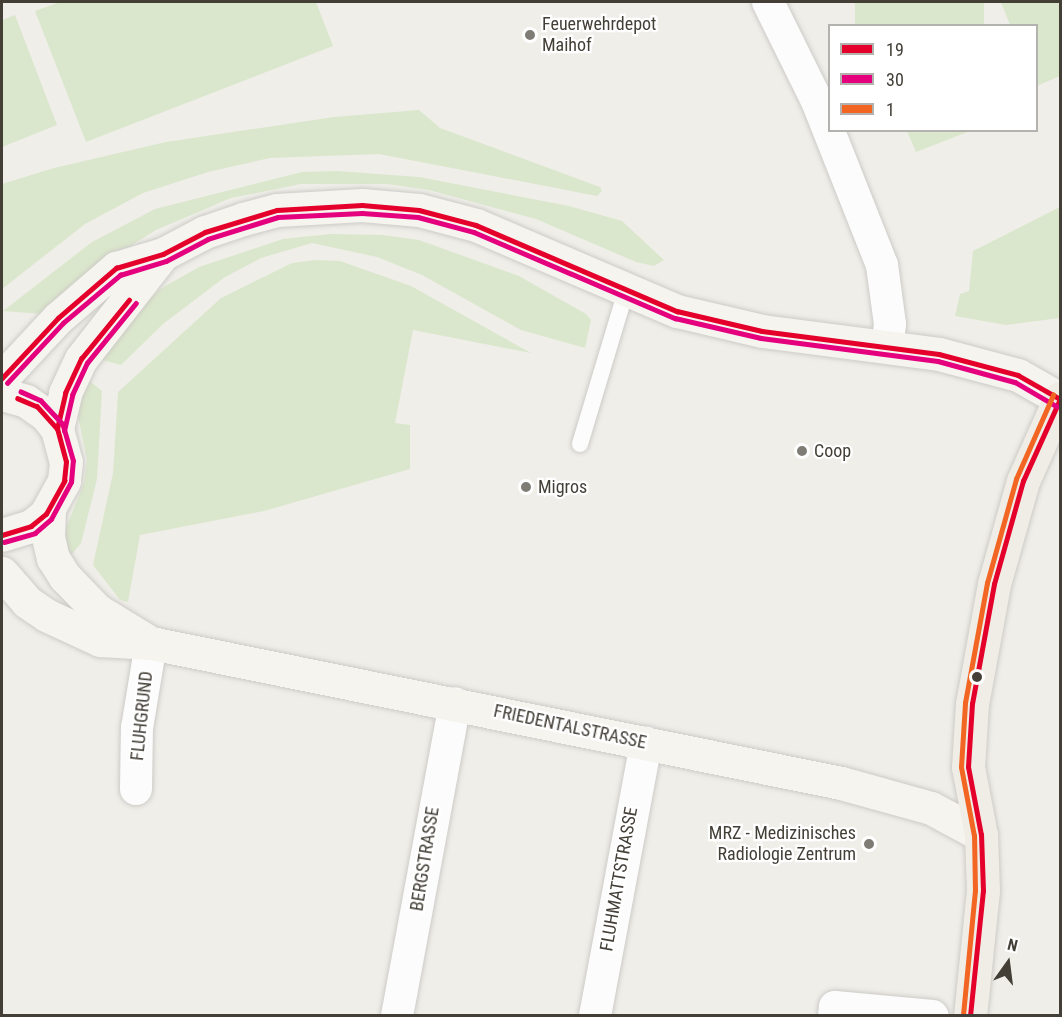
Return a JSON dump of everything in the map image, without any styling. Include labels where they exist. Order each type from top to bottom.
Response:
[{"type":"main road","points":[[2,378],[58,318],[116,268],[163,254],[206,232],[277,210],[362,205],[418,210],[476,225],[677,311],[718,322],[887,347],[1000,368],[1060,398],[1023,481],[994,584],[972,704],[968,767],[981,835],[982,891],[970,1016]]},
{"type":"main road","points":[[2,535],[31,526],[57,499],[65,472],[57,429],[65,393],[81,359],[163,254]]},
{"type":"main road","points":[[2,394],[37,407],[57,429]]},
{"type":"main road","name":"FRIEDENTALSTRASSE","points":[[49,509],[48,537],[53,558],[65,577],[98,610],[151,643]]},
{"type":"main road","name":"FRIEDENTALSTRASSE","points":[[2,573],[27,602],[66,627],[99,640],[151,643],[678,749],[904,799],[952,816],[981,835]]},
{"type":"street","points":[[768,2],[817,101],[828,129]]},
{"type":"street","points":[[829,132],[882,265],[890,324],[887,347]]},
{"type":"street","name":"FLUHGRUND","points":[[136,789],[137,728],[151,643]]},
{"type":"street","name":"BERGSTRASSE","points":[[397,1016],[455,703]]},
{"type":"street","name":"FLUHMATTSTRASSE","points":[[596,1016],[646,743]]},
{"type":"street","points":[[834,1016],[835,1007],[933,1016]]},
{"type":"lane","points":[[580,444],[588,429],[626,291]]},
{"type":"green space","points":[[60,2],[316,2],[333,46],[86,142],[35,11]]},
{"type":"green space","points":[[855,2],[984,2],[984,24],[855,24]]},
{"type":"green space","points":[[1001,2],[1060,2],[1060,76],[1038,86],[1038,24],[1010,24]]},
{"type":"green space","points":[[15,15],[57,125],[2,147],[2,20]]},
{"type":"green space","points":[[419,110],[440,128],[600,187],[602,191],[597,196],[379,154],[270,158],[208,172],[143,193],[85,224],[2,289],[2,184],[54,168],[166,142],[334,117]]},
{"type":"green space","points":[[907,132],[967,132],[916,152]]},
{"type":"green space","points":[[337,171],[419,177],[569,206],[622,221],[664,260],[654,266],[636,262],[536,219],[429,190],[387,184],[301,184],[231,198],[156,230],[106,261],[42,314],[3,311],[92,242],[155,209],[302,172]]},
{"type":"green space","points":[[1060,207],[1060,318],[1006,325],[955,316],[960,294],[969,291],[973,251]]},
{"type":"green space","points":[[331,234],[383,235],[419,240],[519,276],[586,314],[591,320],[585,348],[521,330],[422,275],[377,257],[312,243],[261,258],[225,277],[163,324],[121,365],[102,360],[136,311],[162,288],[199,267],[283,239]]},
{"type":"green space","points":[[316,260],[340,261],[411,286],[531,353],[413,330],[395,423],[410,425],[410,469],[264,511],[140,535],[128,602],[120,600],[93,565],[113,473],[118,392],[221,298],[292,263]]},
{"type":"green space","points":[[87,379],[102,391],[97,479],[81,543],[69,558],[62,538],[84,483],[87,460],[76,406]]},
{"type":"transit line","name":"19","points":[[2,378],[58,318],[116,268],[163,254],[205,232],[277,210],[362,205],[419,210],[476,225],[677,311],[762,331],[939,354],[1018,375],[1060,399]]},
{"type":"transit line","name":"30","points":[[7,383],[63,323],[120,275],[166,261],[208,239],[278,217],[362,213],[418,217],[474,232],[675,318],[761,338],[938,361],[1015,382],[1056,406]]},
{"type":"transit line","name":"19","points":[[57,429],[65,393],[81,359],[129,300]]},
{"type":"transit line","name":"30","points":[[64,431],[72,395],[87,363],[136,303]]},
{"type":"transit line","name":"30","points":[[4,542],[35,533],[51,519],[71,482],[73,461],[63,425],[41,401],[21,392]]},
{"type":"transit line","name":"1","points":[[963,1015],[975,891],[974,836],[961,767],[965,703],[987,583],[1016,479],[1053,395]]},
{"type":"transit line","name":"19","points":[[2,535],[31,526],[46,514],[64,481],[66,462],[57,429],[37,407],[18,399]]},
{"type":"transit line","name":"19","points":[[970,1016],[983,891],[981,835],[968,767],[972,704],[994,584],[1023,481],[1060,399]]},
{"type":"place","name":"Feuerwehrdepot Maihof","points":[[530,35]]},
{"type":"place","name":"Coop","points":[[802,451]]},
{"type":"place","name":"Migros","points":[[526,487]]},
{"type":"place","name":"MRZ - Medizinisches Radiologie Zentrum","points":[[869,844]]}]
